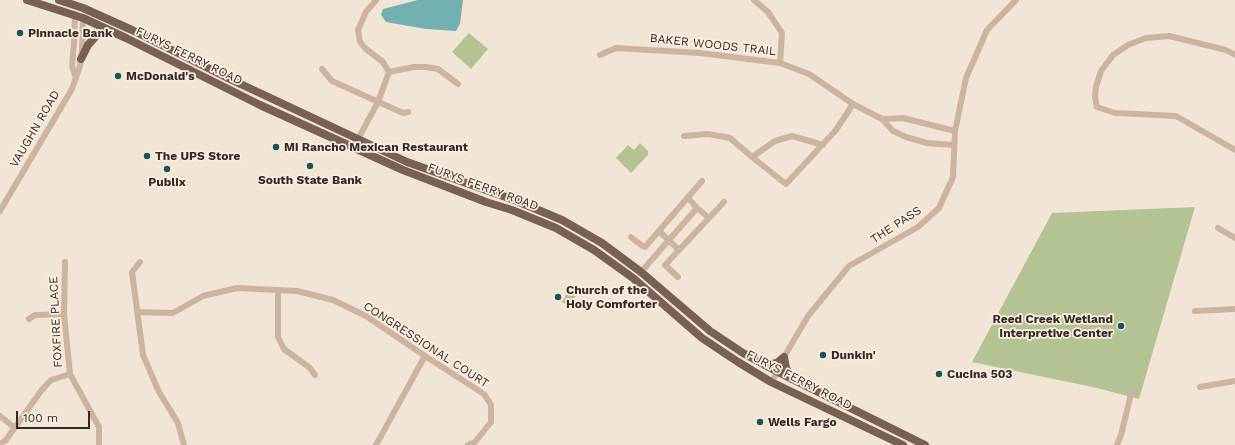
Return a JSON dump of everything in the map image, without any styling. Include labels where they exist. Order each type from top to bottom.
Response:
[{"type":"main road","name":"FURYS FERRY ROAD","points":[[28,0],[79,17],[260,105],[403,170],[486,202],[512,210],[568,234],[587,245],[633,278],[702,338],[771,382],[903,445]]},
{"type":"main road","name":"FURYS FERRY ROAD","points":[[59,0],[83,4],[232,80],[407,162],[517,201],[562,220],[592,236],[641,272],[710,331],[743,353],[925,445]]},
{"type":"main road","points":[[74,2],[79,17]]},
{"type":"main road","points":[[79,17],[83,4]]},
{"type":"main road","points":[[81,59],[88,45],[96,36],[104,32],[112,32]]},
{"type":"main road","points":[[765,365],[778,363],[784,357]]},
{"type":"main road","points":[[784,357],[786,368],[792,379]]},
{"type":"street","points":[[376,0],[366,12],[358,30],[360,42],[366,49],[383,62],[389,72]]},
{"type":"street","points":[[754,0],[768,12],[782,33],[780,63]]},
{"type":"street","name":"THE PASS","points":[[771,382],[778,372],[784,357],[808,316],[849,266],[918,227],[939,208],[953,177],[955,131],[966,78],[987,30],[1016,0]]},
{"type":"street","name":"VAUGHN ROAD","points":[[0,211],[72,88],[76,78],[82,51],[79,17]]},
{"type":"street","points":[[76,78],[72,66],[74,43],[79,17]]},
{"type":"street","points":[[1235,55],[1226,50],[1169,36],[1146,38],[1128,45],[1113,55],[1101,71],[1095,96],[1097,107],[1115,113],[1176,116],[1235,150]]},
{"type":"street","name":"BAKER WOODS TRAIL","points":[[600,55],[616,48],[700,53],[780,63],[808,74],[853,104],[882,119],[893,131],[906,137],[927,143],[954,145]]},
{"type":"street","points":[[389,72],[414,67],[438,69],[458,84]]},
{"type":"street","points":[[322,69],[332,81],[403,113],[408,112]]},
{"type":"street","points":[[358,139],[378,102],[389,72]]},
{"type":"street","points":[[684,136],[708,134],[730,138],[752,158],[786,184],[836,130],[853,104]]},
{"type":"street","points":[[882,119],[903,118],[955,131]]},
{"type":"street","points":[[752,158],[775,141],[792,136],[823,145]]},
{"type":"street","points":[[631,237],[645,247],[702,181]]},
{"type":"street","points":[[688,198],[709,218]]},
{"type":"street","points":[[678,277],[665,265],[724,202]]},
{"type":"street","points":[[641,272],[697,208]]},
{"type":"street","points":[[1218,228],[1235,238]]},
{"type":"street","points":[[659,231],[679,250]]},
{"type":"street","name":"FOXFIRE PLACE","points":[[65,262],[64,314],[70,374],[99,427],[99,445]]},
{"type":"street","points":[[140,262],[132,272],[143,355],[159,392],[178,423],[184,445]]},
{"type":"street","name":"CONGRESSIONAL COURT","points":[[137,312],[173,313],[203,296],[237,288],[297,291],[333,300],[366,316],[484,394],[491,405],[491,422],[475,442],[468,445]]},
{"type":"street","points":[[278,290],[278,337],[284,349],[310,368],[315,375]]},
{"type":"street","points":[[1195,311],[1235,309]]},
{"type":"street","points":[[29,319],[35,315],[64,314]]},
{"type":"street","points":[[376,445],[425,356]]},
{"type":"street","points":[[0,444],[6,440],[41,391],[51,380],[70,374]]},
{"type":"street","points":[[1200,387],[1235,381]]},
{"type":"street","points":[[1117,445],[1121,435],[1132,390]]},
{"type":"street","points":[[0,416],[15,428]]},
{"type":"green space","points":[[469,33],[488,49],[471,69],[452,52]]},
{"type":"green space","points":[[640,143],[648,151],[648,155],[631,173],[616,158],[628,145],[634,150]]},
{"type":"green space","points":[[1195,207],[1139,399],[1097,388],[972,362],[1052,213]]},
{"type":"green space","points":[[568,291],[576,296],[570,307],[562,302]]},
{"type":"water","points":[[418,0],[463,0],[460,24],[456,31],[426,29],[386,22],[381,15],[383,9]]},
{"type":"place","name":"Pinnacle Bank","points":[[20,33]]},
{"type":"place","name":"McDonald's","points":[[118,76]]},
{"type":"place","name":"Mi Rancho Mexican Restaurant","points":[[276,147]]},
{"type":"place","name":"The UPS Store","points":[[147,156]]},
{"type":"place","name":"South State Bank","points":[[310,166]]},
{"type":"place","name":"Publix","points":[[167,169]]},
{"type":"place","name":"Church of the Holy Comforter","points":[[558,297]]},
{"type":"place","name":"Reed Creek Wetland Interpretive Center","points":[[1121,326]]},
{"type":"place","name":"Dunkin'","points":[[823,355]]},
{"type":"place","name":"Cucina 503","points":[[939,374]]},
{"type":"place","name":"Wells Fargo","points":[[760,422]]}]
